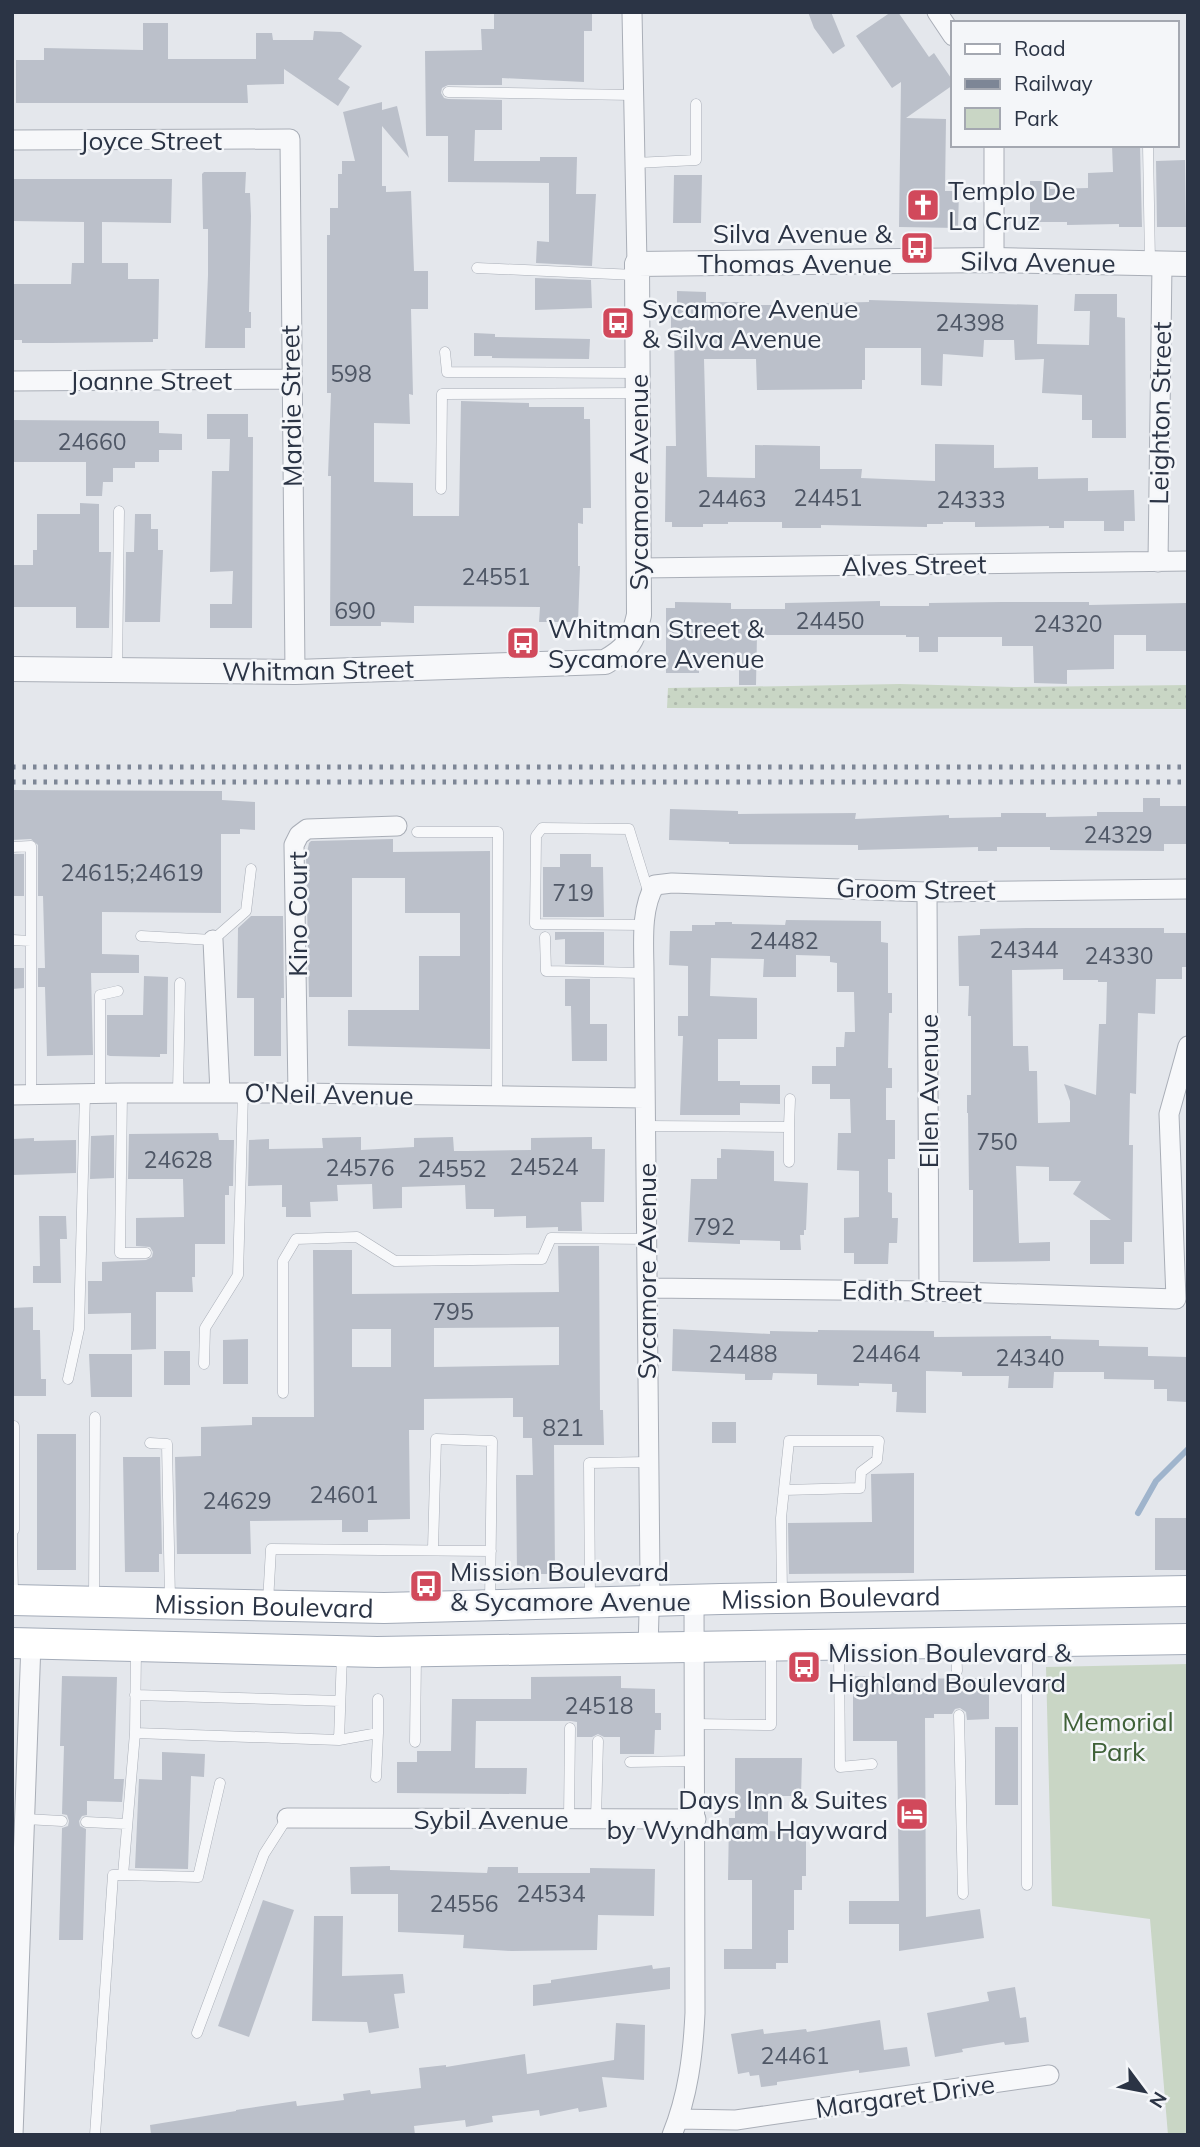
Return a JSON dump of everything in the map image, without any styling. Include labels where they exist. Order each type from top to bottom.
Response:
[{"type":"main road","name":"Mission Boulevard","points":[[13,1600],[384,1608],[1188,1591]]},
{"type":"main road","name":"Mission Boulevard","points":[[22,1643],[416,1652],[839,1645],[957,1657],[1027,1642],[1188,1639]]},
{"type":"street","name":"Sycamore Avenue","points":[[621,653],[635,633],[639,615],[640,568],[632,12]]},
{"type":"street","points":[[937,12],[951,33]]},
{"type":"street","name":"Joyce Street","points":[[12,140],[290,139]]},
{"type":"street","name":"Mardie Street","points":[[290,139],[290,379],[295,672]]},
{"type":"street","points":[[994,147],[995,260]]},
{"type":"street","name":"Silva Avenue","points":[[637,269],[995,260],[1188,264]]},
{"type":"street","name":"Leighton Street","points":[[1156,264],[1158,562]]},
{"type":"street","name":"Joanne Street","points":[[12,381],[290,379]]},
{"type":"street","name":"Alves Street","points":[[640,568],[1188,561]]},
{"type":"street","name":"Whitman Street","points":[[12,669],[295,672],[584,664],[605,662],[621,653]]},
{"type":"street","name":"Kino Court","points":[[298,1093],[294,845],[299,835],[307,829],[397,826]]},
{"type":"street","name":"Groom Street","points":[[649,894],[655,885],[671,883],[927,891],[1188,889]]},
{"type":"street","name":"Ellen Avenue","points":[[927,891],[929,1291]]},
{"type":"street","name":"Sycamore Avenue","points":[[648,1648],[650,1602],[644,973],[649,894]]},
{"type":"street","points":[[213,940],[220,1093]]},
{"type":"street","name":"Edith Street","points":[[648,1288],[929,1291],[1175,1299],[1169,1114],[1188,1046]]},
{"type":"street","name":"O'Neil Avenue","points":[[22,1095],[298,1093],[645,1098]]},
{"type":"street","points":[[675,2127],[693,2056],[695,2013],[694,1600]]},
{"type":"street","points":[[13,2135],[25,1819],[22,1643]]},
{"type":"street","name":"Sybil Avenue","points":[[287,1818],[696,1819]]},
{"type":"street","name":"Margaret Drive","points":[[675,2127],[1049,2075]]},
{"type":"lane","points":[[448,92],[633,95]]},
{"type":"lane","points":[[635,163],[696,160],[696,104]]},
{"type":"lane","points":[[1148,147],[1156,264]]},
{"type":"lane","points":[[477,268],[637,269]]},
{"type":"lane","points":[[445,352],[447,372],[638,383]]},
{"type":"lane","points":[[441,489],[442,394],[638,383]]},
{"type":"lane","points":[[117,672],[119,511]]},
{"type":"lane","points":[[645,925],[535,925],[536,836],[542,828],[629,829],[649,894]]},
{"type":"lane","points":[[417,832],[498,832],[497,1096]]},
{"type":"lane","points":[[12,847],[32,846],[31,941],[22,1095]]},
{"type":"lane","points":[[141,936],[213,940],[246,911],[251,869]]},
{"type":"lane","points":[[545,937],[546,971],[644,973]]},
{"type":"lane","points":[[12,940],[31,941]]},
{"type":"lane","points":[[178,1093],[180,983]]},
{"type":"lane","points":[[68,1379],[79,1329],[100,995],[118,991]]},
{"type":"lane","points":[[122,1093],[120,1253],[146,1253]]},
{"type":"lane","points":[[204,1364],[205,1328],[239,1275],[243,1093]]},
{"type":"lane","points":[[789,1162],[790,1099]]},
{"type":"lane","points":[[645,1126],[789,1127]]},
{"type":"lane","points":[[283,1393],[283,1261],[296,1239],[357,1237],[395,1261],[542,1259],[551,1238],[647,1239]]},
{"type":"lane","points":[[94,1602],[95,1417]]},
{"type":"lane","points":[[12,1426],[13,1600]]},
{"type":"lane","points":[[433,1549],[436,1439],[492,1441],[490,1605]]},
{"type":"lane","points":[[782,1598],[781,1518],[789,1441],[879,1441],[877,1460],[861,1472],[860,1488],[784,1490]]},
{"type":"lane","points":[[150,1443],[167,1444],[170,1604]]},
{"type":"lane","points":[[590,1602],[589,1463],[649,1462]]},
{"type":"lane","points":[[268,1606],[271,1549],[491,1550]]},
{"type":"lane","points":[[1027,1642],[1027,1885]]},
{"type":"lane","points":[[123,1875],[135,1732],[136,1645]]},
{"type":"lane","points":[[839,1645],[840,1767],[872,1764]]},
{"type":"lane","points":[[694,1724],[771,1725],[771,1646]]},
{"type":"lane","points":[[339,1740],[342,1651]]},
{"type":"lane","points":[[415,1742],[416,1652]]},
{"type":"lane","points":[[135,1695],[340,1701]]},
{"type":"lane","points":[[376,1777],[378,1699]]},
{"type":"lane","points":[[958,1716],[963,1894]]},
{"type":"lane","points":[[569,1819],[570,1728]]},
{"type":"lane","points":[[135,1732],[339,1740],[378,1733]]},
{"type":"lane","points":[[596,1819],[598,1741]]},
{"type":"lane","points":[[631,1762],[695,1761]]},
{"type":"lane","points":[[95,2135],[113,1875],[198,1877],[220,1783]]},
{"type":"lane","points":[[197,2033],[264,1854],[287,1818]]},
{"type":"lane","points":[[25,1819],[62,1821]]},
{"type":"lane","points":[[86,1822],[127,1824]]},
{"type":"green space","points":[[900,684],[1014,687],[1188,685],[1188,709],[667,708],[668,688]]},
{"type":"green space","name":"Memorial Park","points":[[1188,1664],[1188,2135],[1168,2135],[1150,1919],[1052,1906],[1046,1667]]},
{"type":"building","points":[[494,12],[592,12],[592,31],[584,31],[584,82],[502,78],[502,85],[448,85],[442,88],[441,93],[448,99],[502,100],[502,130],[475,130],[474,161],[540,161],[540,157],[577,157],[576,194],[596,194],[592,266],[536,263],[537,241],[549,242],[549,183],[448,182],[448,136],[426,136],[425,51],[482,50],[481,29],[494,29]]},
{"type":"building","points":[[808,12],[831,12],[845,46],[833,54],[814,28]]},
{"type":"building","points":[[891,12],[898,12],[929,57],[934,53],[951,78],[951,86],[906,118],[946,119],[945,191],[959,191],[958,228],[899,227],[901,82],[892,88],[856,36]]},
{"type":"building","points":[[143,23],[168,23],[168,59],[256,59],[256,33],[272,33],[273,40],[313,40],[314,31],[341,32],[362,46],[338,79],[350,87],[338,106],[284,69],[284,84],[247,85],[248,103],[16,103],[16,60],[44,60],[44,48],[143,50]]},
{"type":"building","points":[[382,102],[382,110],[397,106],[409,158],[382,126],[382,186],[386,186],[386,192],[411,191],[414,271],[428,271],[428,309],[411,309],[413,395],[409,394],[410,424],[374,423],[374,482],[413,483],[413,516],[459,516],[461,401],[529,403],[529,407],[584,407],[584,419],[590,419],[591,508],[583,508],[583,524],[578,523],[578,622],[539,622],[540,607],[414,606],[414,623],[381,622],[381,626],[330,626],[331,476],[328,476],[331,393],[327,393],[327,235],[330,235],[330,208],[338,208],[338,174],[342,174],[342,161],[355,161],[343,112]]},
{"type":"building","points":[[1112,147],[1140,147],[1142,227],[1030,222],[1030,181],[1050,181],[1050,189],[1088,188],[1088,173],[1113,172]]},
{"type":"building","points":[[1185,160],[1186,227],[1157,227],[1156,161]]},
{"type":"building","points":[[204,172],[246,172],[245,193],[250,193],[251,216],[251,328],[245,328],[245,348],[205,348],[208,229],[203,229]]},
{"type":"building","points":[[674,175],[702,175],[701,223],[673,223]]},
{"type":"building","points":[[12,179],[172,179],[171,223],[102,222],[102,263],[128,263],[128,279],[159,279],[158,339],[153,339],[153,342],[52,343],[22,343],[22,340],[12,340],[12,284],[71,284],[72,263],[84,263],[84,222],[12,221]]},
{"type":"building","points":[[535,278],[591,280],[592,308],[535,310]]},
{"type":"building","points":[[677,291],[706,292],[706,302],[777,305],[777,312],[826,312],[826,303],[869,300],[1038,305],[1037,344],[1089,345],[1090,311],[1074,311],[1075,294],[1117,294],[1117,317],[1125,318],[1126,438],[1092,438],[1092,420],[1082,420],[1082,395],[1042,393],[1044,359],[1015,360],[1014,340],[984,340],[983,357],[943,354],[942,386],[921,385],[921,348],[865,348],[865,380],[862,380],[862,389],[757,390],[756,359],[704,359],[707,477],[755,478],[755,445],[820,446],[820,469],[862,469],[861,478],[935,481],[935,444],[994,445],[994,468],[1038,467],[1038,479],[1088,478],[1088,491],[1134,490],[1135,521],[1124,521],[1124,531],[1104,531],[1104,521],[1064,521],[1064,528],[975,527],[975,522],[943,522],[927,524],[927,527],[821,525],[821,528],[782,528],[782,522],[728,522],[703,524],[703,527],[672,527],[672,522],[665,522],[666,446],[676,446],[674,333],[671,333],[671,316],[677,316]]},
{"type":"building","points":[[474,333],[495,334],[495,337],[590,339],[589,359],[474,356]]},
{"type":"building","points":[[207,414],[248,414],[248,437],[253,437],[252,628],[210,628],[210,604],[232,604],[233,571],[210,572],[212,471],[229,471],[230,439],[207,439]]},
{"type":"building","points":[[12,420],[159,421],[159,433],[182,434],[182,450],[159,450],[159,462],[135,462],[135,468],[113,468],[113,482],[103,482],[102,496],[86,496],[86,462],[12,462]]},
{"type":"building","points":[[80,503],[99,504],[99,552],[111,552],[109,628],[76,628],[76,607],[12,607],[12,565],[33,565],[33,550],[37,550],[37,514],[80,514]]},
{"type":"building","points":[[135,514],[151,514],[151,529],[158,529],[158,550],[163,550],[160,622],[125,622],[126,552],[134,552]]},
{"type":"building","points":[[880,601],[880,606],[1002,602],[1089,602],[1089,605],[1187,603],[1187,651],[1146,651],[1146,635],[1114,635],[1114,669],[1067,670],[1067,684],[1034,683],[1033,646],[1002,646],[1002,637],[938,637],[938,652],[919,652],[919,637],[906,635],[757,635],[756,685],[739,685],[739,658],[699,659],[699,673],[666,673],[666,608],[675,608],[675,602],[731,603],[731,609],[785,609],[785,603]]},
{"type":"building","points":[[12,790],[222,791],[222,800],[255,802],[255,830],[240,829],[240,834],[221,834],[221,913],[102,912],[102,954],[139,955],[139,973],[91,973],[93,1055],[47,1056],[45,987],[38,987],[38,968],[45,968],[43,896],[38,896],[38,845],[31,839],[12,840]]},
{"type":"building","points":[[1143,798],[1160,798],[1160,806],[1188,806],[1188,844],[1164,844],[1164,851],[997,847],[997,851],[978,851],[978,847],[858,850],[858,845],[729,844],[669,840],[670,809],[738,811],[738,814],[856,813],[855,819],[949,815],[949,818],[1001,817],[1001,813],[1046,813],[1046,817],[1097,816],[1097,812],[1143,812]]},
{"type":"building","points":[[393,839],[393,852],[490,851],[490,1049],[348,1046],[348,1010],[419,1010],[419,956],[460,956],[460,913],[405,913],[405,878],[352,878],[352,997],[309,997],[306,857],[309,843]]},
{"type":"building","points":[[12,854],[24,854],[24,896],[12,896]]},
{"type":"building","points":[[560,854],[591,854],[591,867],[603,867],[604,917],[543,917],[543,867],[560,867]]},
{"type":"building","points":[[251,916],[283,916],[284,998],[281,998],[281,1056],[254,1056],[254,998],[237,998],[238,928]]},
{"type":"building","points":[[786,920],[881,921],[881,942],[888,943],[888,993],[892,993],[892,1013],[889,1013],[888,1068],[892,1068],[892,1088],[886,1088],[886,1120],[895,1120],[895,1159],[888,1159],[888,1192],[892,1193],[892,1218],[898,1218],[897,1243],[889,1243],[888,1264],[854,1264],[854,1253],[844,1253],[844,1218],[859,1217],[859,1171],[837,1170],[838,1133],[851,1133],[850,1099],[830,1099],[830,1084],[812,1084],[812,1066],[836,1066],[836,1047],[844,1047],[845,1032],[855,1032],[854,992],[837,992],[837,963],[830,962],[830,956],[796,955],[796,977],[763,977],[764,959],[711,958],[710,996],[757,998],[757,1039],[718,1039],[718,1081],[740,1081],[740,1085],[780,1085],[780,1104],[740,1103],[740,1115],[680,1115],[683,1036],[678,1036],[678,1016],[688,1016],[688,966],[669,965],[670,931],[692,931],[692,925],[715,925],[715,922],[785,925]]},
{"type":"building","points":[[1164,928],[1164,933],[1188,933],[1188,967],[1182,967],[1182,979],[1156,979],[1155,1014],[1138,1013],[1136,1094],[1130,1093],[1129,1145],[1133,1145],[1132,1242],[1124,1242],[1124,1264],[1090,1264],[1090,1220],[1111,1220],[1073,1194],[1081,1181],[1049,1181],[1049,1167],[1016,1166],[1019,1243],[1050,1242],[1050,1261],[973,1262],[973,1190],[969,1190],[967,1113],[967,1095],[971,1095],[971,1016],[968,1016],[969,986],[959,986],[958,936],[980,935],[980,929]],"holes":[[[1063,969],[1063,980],[1107,982],[1106,1024],[1099,1024],[1096,1095],[1064,1084],[1070,1101],[1070,1122],[1038,1123],[1037,1071],[1029,1071],[1028,1046],[1013,1046],[1012,970]]]},
{"type":"building","points":[[555,932],[604,932],[604,965],[565,964],[565,939],[555,940]]},
{"type":"building","points":[[12,968],[24,968],[24,988],[12,989]]},
{"type":"building","points":[[144,976],[168,977],[167,1054],[160,1054],[160,1057],[107,1055],[107,1015],[143,1015]]},
{"type":"building","points":[[565,979],[590,979],[590,1024],[607,1024],[607,1061],[572,1061],[571,1006],[565,1006]]},
{"type":"building","points":[[218,1133],[219,1140],[234,1140],[233,1186],[229,1186],[229,1195],[225,1195],[225,1244],[195,1244],[193,1292],[156,1292],[156,1349],[131,1350],[131,1313],[88,1314],[88,1281],[102,1281],[102,1262],[146,1260],[152,1257],[150,1247],[136,1246],[136,1218],[184,1217],[183,1179],[128,1179],[129,1134]]},
{"type":"building","points":[[114,1135],[114,1178],[90,1179],[91,1136]]},
{"type":"building","points":[[361,1137],[361,1150],[414,1147],[414,1138],[453,1137],[454,1151],[467,1151],[531,1150],[531,1138],[592,1137],[592,1149],[605,1149],[604,1202],[581,1202],[582,1231],[558,1231],[558,1227],[526,1228],[526,1216],[494,1217],[494,1209],[466,1209],[465,1185],[402,1187],[402,1208],[373,1209],[372,1184],[337,1185],[338,1201],[310,1202],[311,1217],[286,1217],[286,1207],[282,1207],[282,1185],[248,1186],[249,1140],[269,1139],[269,1149],[323,1148],[322,1138]]},
{"type":"building","points":[[34,1138],[34,1141],[76,1140],[76,1173],[12,1175],[12,1139]]},
{"type":"building","points":[[721,1149],[774,1151],[774,1181],[808,1183],[806,1230],[804,1235],[800,1235],[801,1250],[780,1250],[780,1241],[740,1240],[740,1244],[688,1242],[691,1179],[717,1179],[717,1158],[721,1158]]},
{"type":"building","points":[[39,1216],[66,1216],[67,1239],[60,1239],[61,1283],[33,1283],[33,1266],[40,1266]]},
{"type":"building","points":[[558,1246],[599,1246],[600,1410],[603,1410],[604,1445],[554,1445],[555,1574],[517,1574],[516,1475],[533,1475],[532,1438],[523,1438],[523,1417],[513,1417],[513,1398],[424,1399],[424,1430],[409,1430],[410,1519],[368,1520],[368,1532],[342,1532],[342,1520],[250,1521],[251,1554],[177,1554],[175,1457],[201,1456],[201,1427],[252,1425],[252,1417],[314,1417],[313,1250],[352,1250],[352,1294],[559,1292]],"holes":[[[559,1327],[559,1365],[434,1367],[434,1328]],[[352,1329],[391,1329],[391,1367],[352,1367]]]},
{"type":"building","points":[[33,1307],[33,1330],[40,1330],[41,1379],[46,1379],[46,1396],[13,1396],[12,1308]]},
{"type":"building","points":[[673,1329],[770,1334],[770,1331],[818,1330],[934,1331],[934,1337],[1051,1336],[1051,1339],[1099,1340],[1099,1346],[1148,1347],[1148,1356],[1188,1357],[1188,1402],[1167,1401],[1167,1389],[1154,1389],[1154,1380],[1104,1379],[1104,1372],[1054,1372],[1053,1388],[1008,1388],[1009,1376],[962,1376],[962,1372],[926,1371],[926,1413],[896,1412],[897,1392],[892,1392],[892,1384],[817,1385],[817,1374],[773,1373],[772,1380],[745,1380],[745,1374],[672,1371]]},
{"type":"building","points":[[248,1339],[248,1384],[223,1384],[223,1340]]},
{"type":"building","points":[[164,1351],[190,1351],[190,1385],[164,1385]]},
{"type":"building","points":[[89,1354],[132,1354],[132,1397],[91,1397]]},
{"type":"building","points":[[712,1422],[736,1422],[736,1443],[712,1443]]},
{"type":"building","points":[[37,1434],[76,1434],[76,1570],[37,1570]]},
{"type":"building","points":[[123,1457],[160,1457],[162,1554],[159,1554],[159,1572],[125,1572]]},
{"type":"building","points":[[914,1473],[914,1573],[789,1574],[788,1523],[872,1522],[871,1474]]},
{"type":"building","points":[[1155,1518],[1188,1518],[1188,1570],[1155,1570]]},
{"type":"building","points":[[62,1676],[117,1677],[114,1779],[124,1779],[122,1802],[87,1801],[87,1815],[82,1816],[79,1821],[80,1826],[86,1829],[83,1940],[59,1940],[62,1828],[68,1826],[69,1821],[67,1815],[62,1814]]},
{"type":"building","points":[[621,1676],[621,1688],[655,1689],[655,1713],[661,1713],[661,1730],[655,1730],[654,1754],[620,1754],[620,1737],[604,1737],[598,1734],[592,1737],[577,1737],[577,1722],[476,1721],[475,1768],[527,1768],[526,1794],[397,1793],[397,1762],[417,1762],[417,1751],[451,1751],[452,1699],[531,1699],[531,1677]]},
{"type":"building","name":"Days Inn & Suites by Wyndham Hayward","points":[[853,1676],[891,1679],[989,1678],[989,1719],[967,1720],[966,1712],[960,1708],[955,1709],[952,1714],[934,1714],[934,1718],[925,1718],[926,1917],[980,1909],[984,1938],[899,1951],[899,1924],[849,1924],[849,1901],[899,1901],[897,1741],[853,1741]]},
{"type":"building","points":[[995,1727],[1018,1727],[1018,1805],[995,1805]]},
{"type":"building","points":[[162,1752],[205,1754],[204,1777],[191,1776],[188,1869],[135,1868],[139,1779],[162,1780]]},
{"type":"building","points":[[735,1758],[802,1758],[801,1796],[768,1796],[768,1831],[806,1833],[806,1876],[802,1876],[802,1890],[794,1890],[794,1930],[788,1930],[788,1963],[776,1963],[776,1969],[724,1969],[724,1949],[752,1949],[752,1880],[728,1880],[729,1818],[735,1818]]},
{"type":"building","points":[[390,1866],[390,1870],[487,1873],[488,1867],[518,1867],[518,1873],[590,1873],[590,1868],[655,1869],[654,1916],[598,1915],[597,1950],[511,1951],[463,1948],[464,1935],[398,1932],[398,1894],[351,1894],[350,1867]]},
{"type":"building","points":[[263,1900],[294,1910],[249,2037],[218,2026]]},
{"type":"building","points":[[314,1916],[343,1916],[342,1976],[403,1974],[405,1993],[394,1994],[399,2028],[369,2033],[367,2022],[312,2021]]},
{"type":"building","points":[[652,1965],[653,1969],[670,1967],[670,1989],[533,2006],[533,1985]]},
{"type":"building","points":[[1015,1987],[1020,2018],[1026,2017],[1029,2042],[1005,2045],[1004,2042],[935,2057],[927,2013],[989,2001],[987,1992]]},
{"type":"building","points":[[880,2020],[884,2050],[907,2047],[910,2066],[859,2073],[859,2070],[777,2082],[777,2085],[761,2087],[759,2075],[750,2076],[749,2072],[738,2074],[731,2034],[763,2029],[764,2034],[806,2029],[807,2032]]},
{"type":"building","points":[[616,2023],[645,2025],[644,2080],[602,2077],[607,2107],[579,2112],[578,2108],[540,2116],[539,2110],[492,2116],[493,2122],[466,2127],[465,2120],[414,2126],[415,2135],[151,2135],[150,2125],[236,2110],[296,2101],[297,2106],[344,2100],[343,2094],[370,2090],[371,2094],[421,2088],[419,2068],[446,2067],[525,2054],[527,2074],[614,2060]]},
{"type":"waterway","points":[[1138,1513],[1156,1481],[1188,1449]]},
{"type":"railway","points":[[12,767],[1188,767]]},
{"type":"railway","points":[[12,782],[1188,782]]},
{"type":"place","name":"Templo De La Cruz","points":[[923,205]]},
{"type":"place","name":"Silva Avenue & Thomas Avenue","points":[[917,248]]},
{"type":"place","name":"Sycamore Avenue & Silva Avenue","points":[[618,323]]},
{"type":"place","name":"Whitman Street & Sycamore Avenue","points":[[523,643]]},
{"type":"place","name":"Mission Boulevard & Sycamore Avenue","points":[[426,1586]]},
{"type":"place","name":"Mission Boulevard & Highland Boulevard","points":[[804,1667]]},
{"type":"place","name":"Days Inn & Suites by Wyndham Hayward","points":[[912,1814]]}]
